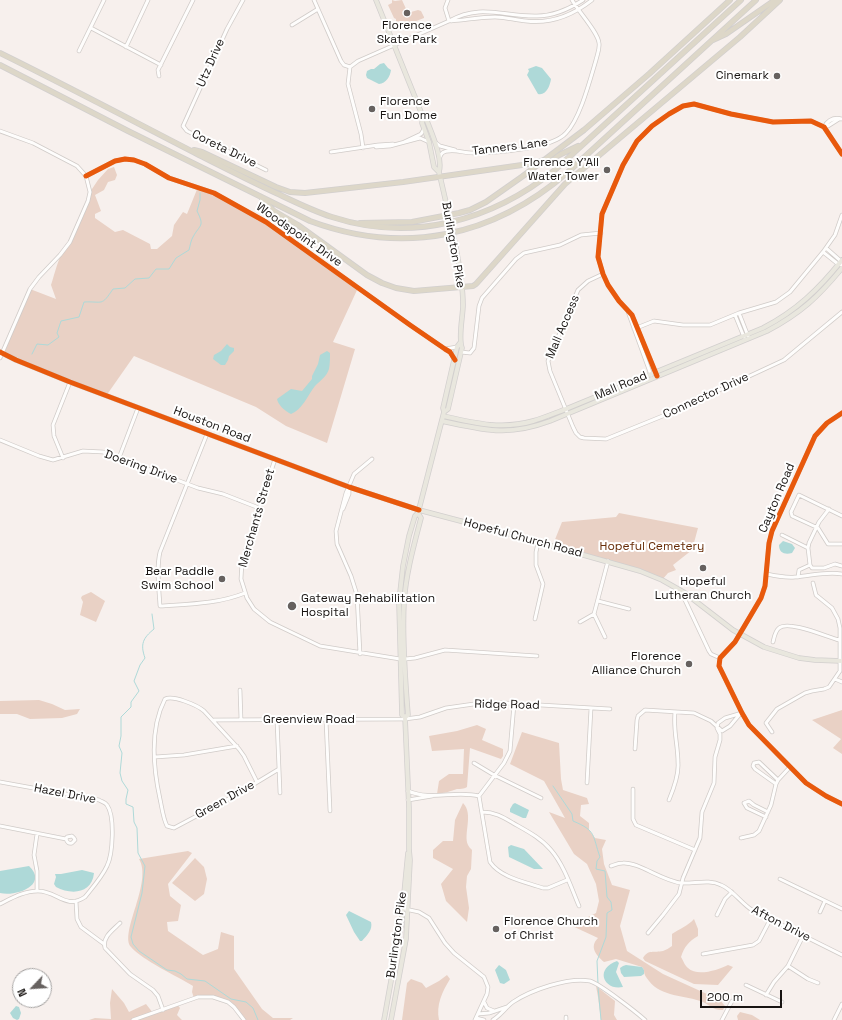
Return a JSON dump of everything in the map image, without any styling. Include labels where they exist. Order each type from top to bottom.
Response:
[{"type":"highway","points":[[353,223],[412,222],[459,213],[470,210],[486,202],[584,130],[649,74],[730,0]]},
{"type":"highway","points":[[0,53],[188,149],[322,214],[353,223],[377,227],[426,227],[478,215],[499,206],[535,185],[556,169],[584,144],[741,0]]},
{"type":"highway","points":[[0,66],[300,217],[341,231],[368,236],[398,238],[425,237],[478,225],[510,212],[530,201],[554,184],[756,0]]},
{"type":"highway","points":[[708,43],[726,34],[775,0]]},
{"type":"highway","points":[[260,196],[274,211],[298,225],[368,275],[382,283],[396,288],[414,291],[470,287],[476,284],[556,193],[574,176],[740,37],[780,0]]},
{"type":"highway","points":[[188,149],[202,152],[276,187],[295,193],[315,193],[440,174],[543,162],[560,156],[584,144]]},
{"type":"main road","name":"Burlington Pike","points":[[376,0],[423,117],[434,167],[440,174]]},
{"type":"main road","name":"Burlington Pike","points":[[391,1020],[406,939],[409,910],[410,860],[405,718],[408,715],[399,602],[403,566],[409,536],[415,516],[418,512],[444,414],[448,409],[462,348],[460,343],[463,316],[462,287],[455,243],[440,174],[441,166],[427,121],[423,117]]},
{"type":"main road","name":"Mall Road","points":[[444,414],[486,424],[506,426],[534,421],[566,409],[778,320],[799,306],[841,263]]},
{"type":"main road","name":"Mall Road","points":[[442,421],[488,430],[513,431],[538,425],[568,414],[750,339],[781,324],[802,310],[823,291],[841,263]]},
{"type":"main road","name":"Burlington Pike","points":[[444,414],[443,408],[457,347],[460,343]]},
{"type":"main road","name":"Houston Road","points":[[1,352],[70,382],[275,460],[418,512]]},
{"type":"main road","name":"Burlington Pike","points":[[403,659],[404,601],[410,564],[421,518],[418,512]]},
{"type":"main road","name":"Hopeful Church Road","points":[[418,512],[506,533],[632,568],[662,580],[692,598],[740,634],[764,647],[787,655],[815,660],[841,661]]},
{"type":"main road","name":"Burlington Pike","points":[[384,1020],[398,942],[409,849]]},
{"type":"street","points":[[79,51],[104,0]]},
{"type":"street","points":[[126,47],[148,0]]},
{"type":"street","points":[[159,76],[158,70],[193,0]]},
{"type":"street","name":"Utz Drive","points":[[184,128],[184,123],[227,29],[243,0]]},
{"type":"street","points":[[314,0],[340,60],[344,65],[350,67]]},
{"type":"street","points":[[448,0],[445,8],[449,21]]},
{"type":"street","name":"Tanners Lane","points":[[439,159],[441,154],[445,151],[474,153],[489,152],[546,144],[557,140],[566,134],[572,126],[584,98],[600,45],[598,35],[572,0]]},
{"type":"street","points":[[363,148],[361,134],[348,84],[350,67],[358,61],[460,15],[480,11],[503,12],[528,16],[545,15],[562,11],[583,0]]},
{"type":"street","points":[[449,21],[496,17],[536,22],[558,18],[578,10],[592,0]]},
{"type":"street","points":[[292,25],[318,9]]},
{"type":"street","points":[[91,28],[161,65]]},
{"type":"street","points":[[655,377],[626,307],[613,292],[603,274],[598,257],[602,214],[623,165],[641,137],[652,126],[683,106],[697,104],[724,112],[773,122],[807,120],[816,122],[824,127],[842,154]]},
{"type":"street","points":[[824,127],[841,119]]},
{"type":"street","points":[[404,142],[421,134],[424,127]]},
{"type":"street","name":"Coreta Drive","points":[[184,128],[187,132],[266,170]]},
{"type":"street","points":[[0,131],[33,143],[71,162],[86,176],[89,187],[89,197],[73,237],[60,255],[30,288],[1,352],[0,358]]},
{"type":"street","points":[[330,152],[408,142],[420,138],[429,142]]},
{"type":"street","name":"Tanners Lane","points":[[434,141],[440,146],[458,151]]},
{"type":"street","name":"Woodspoint Drive","points":[[86,176],[115,162],[125,159],[134,160],[145,164],[169,178],[214,193],[266,222],[410,326],[445,349],[455,360]]},
{"type":"street","points":[[635,328],[654,321],[703,326],[717,323],[739,313],[771,304],[786,296],[824,252],[835,234],[842,215]]},
{"type":"street","points":[[461,352],[470,353],[474,348],[479,306],[482,298],[516,259],[527,252],[560,245],[581,235],[601,234]]},
{"type":"street","points":[[826,248],[841,263]]},
{"type":"street","points":[[824,252],[841,263]]},
{"type":"street","name":"Mall Access","points":[[568,414],[550,372],[548,359],[578,290],[588,281],[603,274]]},
{"type":"street","name":"Connector Drive","points":[[568,414],[573,427],[580,437],[610,438],[670,414],[784,360],[842,312]]},
{"type":"street","points":[[739,313],[745,335],[745,341]]},
{"type":"street","points":[[735,315],[745,335],[750,339]]},
{"type":"street","points":[[445,349],[457,347]]},
{"type":"street","points":[[63,458],[54,436],[54,425],[70,382]]},
{"type":"street","points":[[119,458],[138,408]]},
{"type":"street","name":"Cayton Road","points":[[720,658],[735,642],[761,598],[765,586],[769,543],[772,530],[812,441],[818,431],[827,422],[842,414]]},
{"type":"street","points":[[207,434],[160,552],[158,561],[160,606],[212,602],[224,600],[245,593]]},
{"type":"street","name":"Doering Drive","points":[[0,440],[53,460],[80,452],[103,452],[187,484],[223,494],[259,508]]},
{"type":"street","points":[[360,654],[357,595],[352,576],[336,539],[336,531],[349,494],[349,487],[354,474],[372,459]]},
{"type":"street","name":"Merchants Street","points":[[275,460],[242,562],[241,579],[245,593],[254,609],[270,622],[320,646],[360,654],[403,659],[415,658],[445,650],[537,656]]},
{"type":"street","points":[[842,516],[800,495],[791,512],[792,516],[820,530],[828,544],[842,544]]},
{"type":"street","points":[[810,566],[808,543],[816,528],[829,510]]},
{"type":"street","points":[[782,535],[808,548]]},
{"type":"street","points":[[535,619],[544,584],[536,565],[538,543]]},
{"type":"street","points":[[605,637],[594,614],[608,561]]},
{"type":"street","points":[[798,577],[799,570],[810,566],[813,568],[822,569],[835,564],[842,566]]},
{"type":"street","points":[[766,574],[782,577],[798,577],[826,573],[842,574]]},
{"type":"street","points":[[772,732],[766,723],[775,711],[806,692],[827,689],[832,685],[840,671],[840,628],[836,613],[816,595],[813,583]]},
{"type":"street","points":[[357,595],[399,602]]},
{"type":"street","points":[[598,600],[630,609]]},
{"type":"street","points":[[685,600],[709,651],[711,654],[720,658],[721,671],[749,725],[814,790],[842,804]]},
{"type":"street","points":[[580,622],[594,614]]},
{"type":"street","points":[[773,642],[778,629],[786,626],[840,640]]},
{"type":"street","points":[[835,680],[842,682]]},
{"type":"street","points":[[240,690],[241,720]]},
{"type":"street","points":[[237,746],[184,755],[155,757],[156,727],[160,710],[165,698],[170,697],[199,707],[214,720],[237,746],[244,756],[257,782]]},
{"type":"street","name":"Ridge Road","points":[[405,718],[420,717],[440,709],[475,703],[610,709]]},
{"type":"street","points":[[514,704],[510,752],[504,763],[479,796],[490,862],[494,868],[504,874],[543,888],[548,888],[567,880]]},
{"type":"street","points":[[587,783],[591,708]]},
{"type":"street","points":[[635,749],[636,720],[642,712],[649,710],[690,712],[701,715],[711,721],[720,734],[720,740],[715,756],[714,783],[702,812],[700,838],[679,894],[648,932]]},
{"type":"street","points":[[669,800],[677,777],[678,763],[674,732],[675,712]]},
{"type":"street","points":[[717,728],[718,723],[724,718],[742,713]]},
{"type":"street","points":[[717,728],[722,731],[727,728],[742,713]]},
{"type":"street","name":"Greenview Road","points":[[214,720],[405,718]]},
{"type":"street","points":[[277,720],[280,793]]},
{"type":"street","points":[[326,720],[330,811]]},
{"type":"street","name":"Green Drive","points":[[155,757],[156,782],[162,810],[166,823],[169,827],[174,828],[236,795],[279,769]]},
{"type":"street","points":[[776,784],[755,769],[753,766],[754,764],[758,762],[778,780]]},
{"type":"street","points":[[474,763],[494,775],[541,798]]},
{"type":"street","points":[[741,838],[757,833],[768,812],[778,780],[790,767]]},
{"type":"street","name":"Hazel Drive","points":[[0,782],[99,800],[105,803],[109,809],[112,834],[112,855],[100,878],[85,896],[76,901]]},
{"type":"street","points":[[633,789],[633,819],[636,825],[695,850]]},
{"type":"street","points":[[408,791],[417,795],[432,796]]},
{"type":"street","points":[[408,800],[432,796],[460,794],[479,796]]},
{"type":"street","points":[[766,817],[747,808],[744,803],[749,801],[768,812]]},
{"type":"street","points":[[482,812],[491,812],[496,814],[541,840],[557,857],[579,906]]},
{"type":"street","points":[[0,826],[66,839]]},
{"type":"street","points":[[37,834],[34,855],[37,871],[37,891]]},
{"type":"street","name":"Afton Drive","points":[[610,866],[623,863],[631,864],[667,880],[682,883],[707,882],[719,884],[732,892],[747,907],[770,920],[842,955]]},
{"type":"street","points":[[780,879],[842,909]]},
{"type":"street","points":[[0,904],[26,892],[37,891],[68,902],[76,901],[77,920],[81,927],[104,944],[107,951],[130,974],[158,996],[163,1010]]},
{"type":"street","points":[[718,915],[726,899],[732,892]]},
{"type":"street","points":[[820,912],[825,901]]},
{"type":"street","points":[[402,909],[419,912],[432,921],[439,934],[454,953],[482,975],[487,984],[488,991],[475,1019],[484,1020]]},
{"type":"street","points":[[703,954],[753,945],[759,940],[770,920]]},
{"type":"street","points":[[104,944],[108,936],[120,923]]},
{"type":"street","points":[[766,995],[774,982],[788,966],[803,936]]},
{"type":"street","points":[[788,966],[808,979],[818,983]]},
{"type":"street","points":[[478,1014],[507,1007],[526,995],[550,986],[570,981],[586,981],[598,985],[645,1020]]},
{"type":"street","points":[[746,985],[782,1002]]},
{"type":"street","points":[[133,1020],[198,997],[213,997],[228,1002],[244,1020]]},
{"type":"street","points":[[722,1020],[732,1001]]},
{"type":"street","points":[[484,1002],[487,1008],[494,1011]]},
{"type":"street","points":[[834,1020],[842,1004]]},
{"type":"street","points":[[493,1020],[507,1007]]},
{"type":"green space","name":"Florence Skate Park","points":[[392,0],[402,0],[407,11],[421,11],[424,18],[401,27],[400,24],[396,22],[396,19],[394,18],[388,5],[392,3]]},
{"type":"green space","points":[[114,167],[117,175],[115,180],[108,182],[104,190],[95,195],[101,211],[95,214],[95,218],[115,232],[123,230],[150,244],[151,249],[157,249],[172,236],[174,225],[183,212],[187,214],[198,187],[256,216],[358,288],[333,342],[355,349],[327,443],[286,426],[256,407],[134,356],[106,396],[2,353],[30,289],[56,299],[51,285],[60,256],[88,201],[90,192],[108,169]]},
{"type":"green space","name":"Hopeful Cemetery","points":[[619,513],[698,528],[692,550],[673,565],[676,570],[668,573],[662,580],[640,571],[552,547],[562,522],[616,517]]},
{"type":"green space","points":[[91,592],[105,601],[96,622],[80,615],[83,602],[81,598],[82,596]]},
{"type":"green space","points":[[39,700],[65,710],[80,709],[77,714],[62,718],[30,719],[17,714],[0,714],[0,701]]},
{"type":"green space","points":[[842,710],[842,754],[833,748],[841,739],[812,720]]},
{"type":"green space","points":[[477,725],[486,729],[482,740],[503,749],[503,756],[501,759],[470,748],[467,787],[437,794],[439,781],[449,774],[463,774],[464,749],[432,751],[429,736],[457,731]]},
{"type":"green space","points":[[522,732],[559,743],[563,790],[587,798],[589,804],[581,805],[580,816],[589,823],[589,830],[595,838],[606,840],[602,849],[604,864],[612,885],[630,890],[620,926],[627,951],[663,974],[720,1000],[725,1006],[723,1010],[715,1009],[703,1002],[660,990],[645,976],[642,967],[616,959],[604,962],[598,957],[594,948],[595,941],[598,938],[568,924],[576,918],[586,918],[596,913],[599,901],[596,884],[587,864],[574,854],[549,812],[565,818],[544,781],[510,764]]},
{"type":"green space","points":[[463,803],[468,813],[467,840],[468,845],[472,850],[471,869],[467,876],[466,887],[469,908],[467,922],[446,901],[441,884],[453,869],[433,858],[433,850],[443,841],[453,841],[455,820]]},
{"type":"green space","points":[[188,851],[192,853],[168,884],[170,896],[181,905],[178,921],[167,922],[168,931],[203,955],[218,949],[221,932],[234,936],[234,969],[262,1009],[273,1018],[293,1018],[290,1020],[244,1020],[228,1002],[213,997],[194,998],[192,992],[193,986],[143,957],[131,947],[128,940],[129,931],[142,880],[142,869],[139,859]]},
{"type":"green space","points":[[195,858],[204,867],[207,879],[204,894],[195,901],[172,883]]},
{"type":"green space","points":[[694,919],[698,929],[698,936],[687,945],[681,957],[687,967],[692,971],[697,972],[713,971],[728,965],[733,967],[718,985],[694,984],[645,961],[643,958],[649,952],[663,951],[672,946],[672,934],[686,926]]},
{"type":"green space","points":[[447,975],[450,979],[440,999],[438,1009],[439,1020],[402,1020],[407,983],[411,979],[422,983],[426,988]]},
{"type":"green space","points":[[596,986],[615,1001],[614,1015],[617,1020],[601,1020]]},
{"type":"green space","points":[[112,989],[124,1003],[129,1012],[146,1004],[153,1013],[177,1004],[180,1008],[177,1015],[182,1020],[89,1020],[95,1018],[111,1019],[110,1003]]},
{"type":"green space","points":[[740,1012],[752,1015],[760,1020],[738,1020],[737,1016]]},
{"type":"water","points":[[384,63],[391,70],[386,81],[379,84],[367,78],[367,71]]},
{"type":"water","points":[[536,66],[542,68],[551,79],[547,90],[541,94],[538,94],[527,75],[529,71],[528,69]]},
{"type":"water","points":[[227,344],[234,348],[234,351],[229,356],[225,365],[221,365],[213,359],[214,355],[221,351]]},
{"type":"water","points":[[327,351],[330,353],[330,357],[327,374],[315,386],[295,412],[291,414],[284,410],[280,406],[277,399],[291,389],[302,391],[312,379],[320,355]]},
{"type":"water","points":[[783,541],[792,544],[795,548],[792,553],[787,554],[781,552],[779,545]]},
{"type":"water","points":[[515,803],[529,810],[526,818],[510,812],[510,809]]},
{"type":"water","points":[[511,845],[524,849],[543,869],[534,869],[509,857],[508,847]]},
{"type":"water","points":[[29,866],[34,873],[35,879],[33,884],[28,888],[14,893],[0,893],[0,871]]},
{"type":"water","points":[[82,870],[94,873],[92,880],[85,889],[74,892],[62,890],[54,884],[56,877],[55,874]]},
{"type":"water","points":[[349,911],[371,922],[370,930],[362,941],[360,941],[354,932],[346,915]]},
{"type":"water","points":[[617,961],[619,963],[616,972],[623,987],[611,986],[604,978],[606,969]]},
{"type":"water","points":[[499,965],[506,970],[510,980],[504,984],[500,983],[495,970]]},
{"type":"water","points":[[626,965],[642,967],[644,974],[641,976],[624,977],[620,968]]},
{"type":"water","points":[[14,1008],[19,1008],[21,1013],[19,1019],[17,1020],[13,1018],[10,1013]]},
{"type":"waterway","points":[[32,354],[37,344],[48,345],[59,337],[57,333],[61,321],[79,317],[84,302],[104,301],[113,289],[125,288],[135,279],[149,278],[156,269],[169,269],[176,258],[189,250],[192,238],[201,225],[201,220],[197,211],[200,193]]},
{"type":"waterway","points":[[152,614],[154,629],[145,638],[143,645],[145,658],[140,665],[134,681],[139,691],[131,702],[131,707],[121,717],[121,736],[119,746],[122,753],[120,773],[122,781],[128,790],[126,804],[133,807],[134,822],[137,828],[138,853],[145,866],[142,893],[131,937],[133,944],[139,951],[167,970],[175,971],[187,979],[205,981],[231,999],[246,1002],[253,1008],[258,1020]]},
{"type":"waterway","points":[[553,786],[572,814],[573,821],[586,828],[592,834],[600,857],[597,861],[596,869],[605,871],[607,897],[611,902],[612,910],[607,913],[606,937],[597,961],[598,984]]},
{"type":"waterway","points":[[598,987],[601,1020]]},
{"type":"cycle path","points":[[657,376],[632,315],[619,301],[608,285],[598,257],[602,214],[623,165],[637,141],[652,126],[669,114],[683,106],[694,104],[731,114],[773,122],[811,121],[824,127],[842,154]]},
{"type":"cycle path","points":[[86,176],[115,161],[125,159],[134,160],[145,164],[169,178],[214,193],[266,222],[450,352],[455,360]]},
{"type":"cycle path","points":[[0,352],[70,382],[349,487],[419,510]]},
{"type":"cycle path","points":[[842,413],[827,423],[815,436],[772,531],[769,543],[765,586],[761,598],[735,642],[720,658],[719,666],[749,725],[806,783],[842,804]]},
{"type":"place","name":"Florence Skate Park","points":[[407,13]]},
{"type":"place","name":"Cinemark","points":[[777,76]]},
{"type":"place","name":"Florence Fun Dome","points":[[372,109]]},
{"type":"place","name":"Florence Y’All Water Tower","points":[[607,170]]},
{"type":"place","name":"Hopeful Lutheran Church","points":[[703,568]]},
{"type":"place","name":"Bear Paddle Swim School","points":[[222,579]]},
{"type":"place","name":"Gateway Rehabilitation Hospital","points":[[292,606]]},
{"type":"place","name":"Florence Alliance Church","points":[[689,664]]},
{"type":"place","name":"Florence Church of Christ","points":[[496,929]]}]
